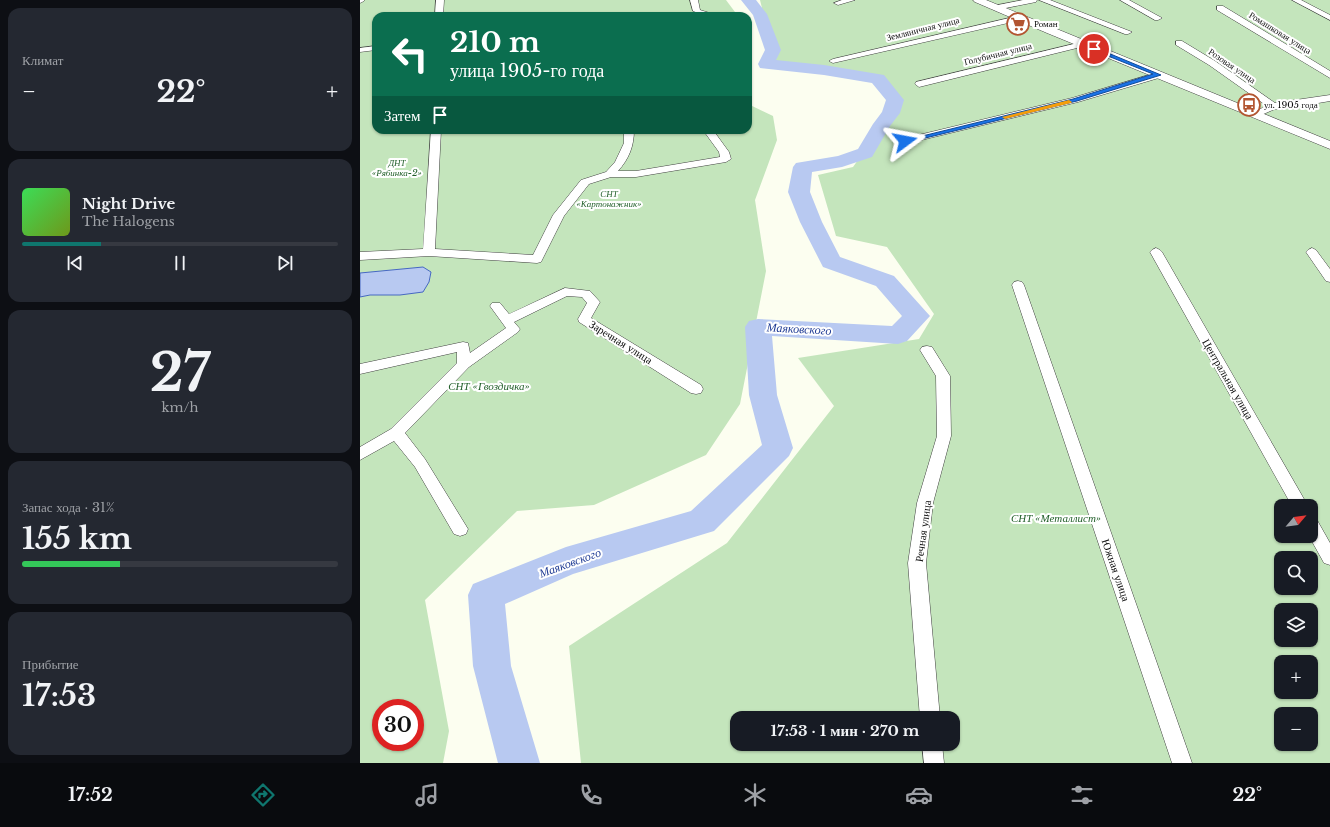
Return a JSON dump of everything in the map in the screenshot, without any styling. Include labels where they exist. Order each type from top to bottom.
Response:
[{"type":"street","points":[[439,12],[440,0]]},
{"type":"street","points":[[694,0],[696,11],[700,12]]},
{"type":"street","points":[[838,3],[851,0]]},
{"type":"street","points":[[978,0],[1018,18],[1330,145]]},
{"type":"street","points":[[996,8],[1033,0]]},
{"type":"street","points":[[1043,0],[1128,32]]},
{"type":"street","points":[[1124,0],[1158,18]]},
{"type":"street","points":[[1296,0],[1330,18]]},
{"type":"street","name":"Ромашковая улица","points":[[1220,8],[1330,75]]},
{"type":"street","name":"Земляничная улица","points":[[833,61],[1018,18]]},
{"type":"street","name":"Розовая улица","points":[[1179,43],[1212,63],[1273,106]]},
{"type":"street","name":"Голубичная улица","points":[[919,84],[1082,44]]},
{"type":"street","points":[[360,50],[372,48]]},
{"type":"street","points":[[905,141],[1075,100],[1159,75]]},
{"type":"street","points":[[1256,114],[1273,106],[1283,106],[1330,98]]},
{"type":"street","points":[[429,252],[436,134]]},
{"type":"street","points":[[610,174],[620,163],[629,143],[629,134]]},
{"type":"street","points":[[360,256],[429,252],[537,259],[558,215],[585,182],[610,174],[636,174],[726,159],[724,152],[711,134]]},
{"type":"street","name":"Центральная улица","points":[[1156,252],[1296,499]]},
{"type":"street","points":[[1312,252],[1330,278]]},
{"type":"street","name":"Южная улица","points":[[1018,285],[1182,763]]},
{"type":"street","name":"Заречная улица","points":[[507,320],[566,292],[586,294],[594,302],[584,319],[696,389]]},
{"type":"street","points":[[360,454],[396,432],[464,364],[513,329],[496,306]]},
{"type":"street","points":[[360,369],[462,346],[464,364]]},
{"type":"street","name":"Речная улица","points":[[927,350],[943,376],[944,436],[926,503],[917,563],[929,711]]},
{"type":"street","points":[[396,432],[420,463],[460,529]]},
{"type":"street","points":[[1318,537],[1330,558]]},
{"type":"street","points":[[933,751],[934,763]]},
{"type":"green space","name":"СНТ «Гвоздичка»","points":[[360,0],[726,0],[735,12],[372,12],[372,134],[752,134],[752,106],[773,116],[777,140],[755,200],[766,271],[740,404],[706,455],[594,505],[517,511],[425,600],[449,731],[443,763],[360,763]]},
{"type":"green space","name":"СНТ «Металлист»","points":[[760,0],[1330,0],[1330,763],[581,763],[569,646],[727,543],[834,406],[798,358],[919,339],[934,314],[887,247],[836,236],[818,175],[853,167],[891,114],[895,100],[878,79],[766,64],[772,49]]},
{"type":"water","points":[[423,267],[431,272],[429,282],[423,292],[400,295],[370,295],[360,297],[360,273]]},
{"type":"waterway","name":"Маяковского","points":[[519,763],[492,666],[486,595],[566,562],[702,521],[778,448],[763,395],[758,327],[898,335],[917,316],[885,281],[831,262],[811,222],[799,192],[803,167],[842,161],[865,153],[882,124],[891,113],[895,100],[878,79],[824,70],[766,64],[773,50],[760,14],[748,0]]},
{"type":"slow traffic","points":[[1005,117],[1069,102]]},
{"type":"place","name":"Роман","points":[[1018,24]]},
{"type":"place","name":"ул. 1905 года","points":[[1249,105]]},
{"type":"route","points":[[905,141],[1075,100],[1159,75],[1094,49]]},
{"type":"park label","name":"ДНТ «Рябинка-2»","points":[[397,168]]},
{"type":"park label","name":"СНТ «Картонажник»","points":[[609,200]]}]
